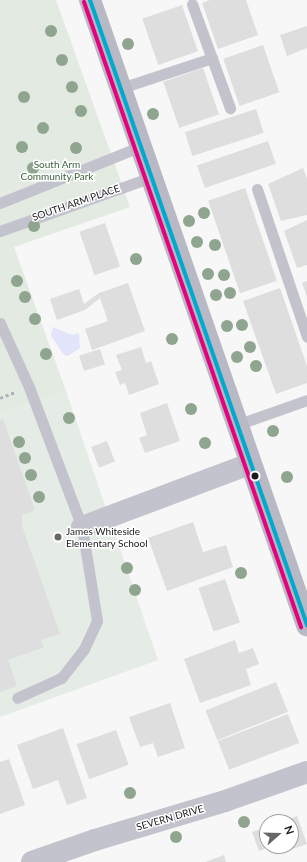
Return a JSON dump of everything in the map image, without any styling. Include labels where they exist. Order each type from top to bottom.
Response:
[{"type":"street","points":[[90,0],[142,146],[236,425],[303,601],[307,625]]},
{"type":"street","points":[[82,527],[250,464]]},
{"type":"street","name":"SEVERN DRIVE","points":[[32,862],[94,840],[225,801],[307,772]]},
{"type":"lane","points":[[192,4],[230,108]]},
{"type":"lane","points":[[121,88],[212,58]]},
{"type":"lane","points":[[0,203],[142,146]]},
{"type":"lane","name":"SOUTH ARM PLACE","points":[[0,231],[152,177]]},
{"type":"lane","points":[[257,189],[307,337]]},
{"type":"lane","points":[[0,323],[29,387],[82,527],[97,621],[84,649],[61,678],[17,698]]},
{"type":"lane","points":[[236,425],[307,400]]},
{"type":"shaded area","name":"James Whiteside Elementary School","points":[[66,391],[158,660],[0,717],[0,414]]},
{"type":"green space","name":"South Arm Community Park","points":[[0,0],[56,0],[130,207],[14,247],[66,391],[0,414]]},
{"type":"water","points":[[53,327],[72,335],[79,333],[80,348],[68,356],[64,355],[51,336]]},
{"type":"building","points":[[210,0],[246,0],[258,35],[218,49],[202,3]]},
{"type":"building","points":[[182,5],[198,51],[158,65],[142,19]]},
{"type":"building","points":[[307,26],[307,48],[287,56],[280,35]]},
{"type":"building","points":[[263,45],[279,92],[240,106],[223,59]]},
{"type":"building","points":[[203,68],[219,114],[179,128],[163,82]]},
{"type":"building","points":[[256,109],[264,133],[192,156],[185,132]]},
{"type":"building","points":[[268,141],[276,164],[205,188],[197,165]]},
{"type":"building","points":[[303,168],[307,179],[307,215],[281,221],[268,184]]},
{"type":"building","points":[[245,188],[277,281],[240,293],[208,201]]},
{"type":"building","points":[[307,220],[307,265],[297,268],[284,231]]},
{"type":"building","points":[[105,223],[120,266],[94,275],[79,232]]},
{"type":"building","points":[[307,281],[307,297],[302,283]]},
{"type":"building","points":[[128,283],[145,331],[92,350],[85,329],[108,321],[100,298],[85,310],[57,320],[50,299],[79,289],[84,304],[99,293]]},
{"type":"building","points":[[280,288],[307,366],[307,383],[276,394],[243,301]]},
{"type":"building","points":[[141,347],[146,363],[151,361],[159,384],[129,395],[125,383],[120,385],[115,372],[122,370],[116,355]]},
{"type":"building","points":[[100,349],[105,364],[84,371],[79,356]]},
{"type":"building","points":[[167,403],[180,441],[145,453],[139,438],[147,435],[140,413]]},
{"type":"building","points":[[3,419],[35,510],[22,515],[22,526],[60,634],[41,640],[44,647],[8,660],[17,686],[0,692],[0,420]]},
{"type":"building","points":[[107,441],[115,462],[99,468],[91,447]]},
{"type":"building","points":[[193,522],[203,552],[226,545],[233,567],[167,591],[148,538]]},
{"type":"building","points":[[225,579],[240,622],[214,632],[199,588]]},
{"type":"building","points":[[235,640],[239,653],[253,648],[259,664],[246,669],[251,685],[200,703],[184,659]]},
{"type":"building","points":[[276,682],[288,712],[218,740],[206,710]]},
{"type":"building","points":[[170,703],[185,748],[158,757],[153,743],[140,747],[129,717]]},
{"type":"building","points":[[288,714],[299,743],[229,770],[218,741]]},
{"type":"building","points":[[63,728],[87,798],[67,805],[58,780],[33,789],[17,745]]},
{"type":"building","points":[[116,730],[129,765],[89,779],[77,744]]},
{"type":"building","points":[[9,759],[25,805],[0,814],[0,762]]},
{"type":"building","points":[[299,822],[307,844],[299,847]]},
{"type":"building","points":[[259,830],[259,851],[252,832]]},
{"type":"building","points":[[224,855],[226,862],[205,862]]},
{"type":"transit line","points":[[90,0],[307,625]]},
{"type":"transit line","points":[[84,2],[301,627]]},
{"type":"place","name":"James Whiteside Elementary School","points":[[58,537]]}]
